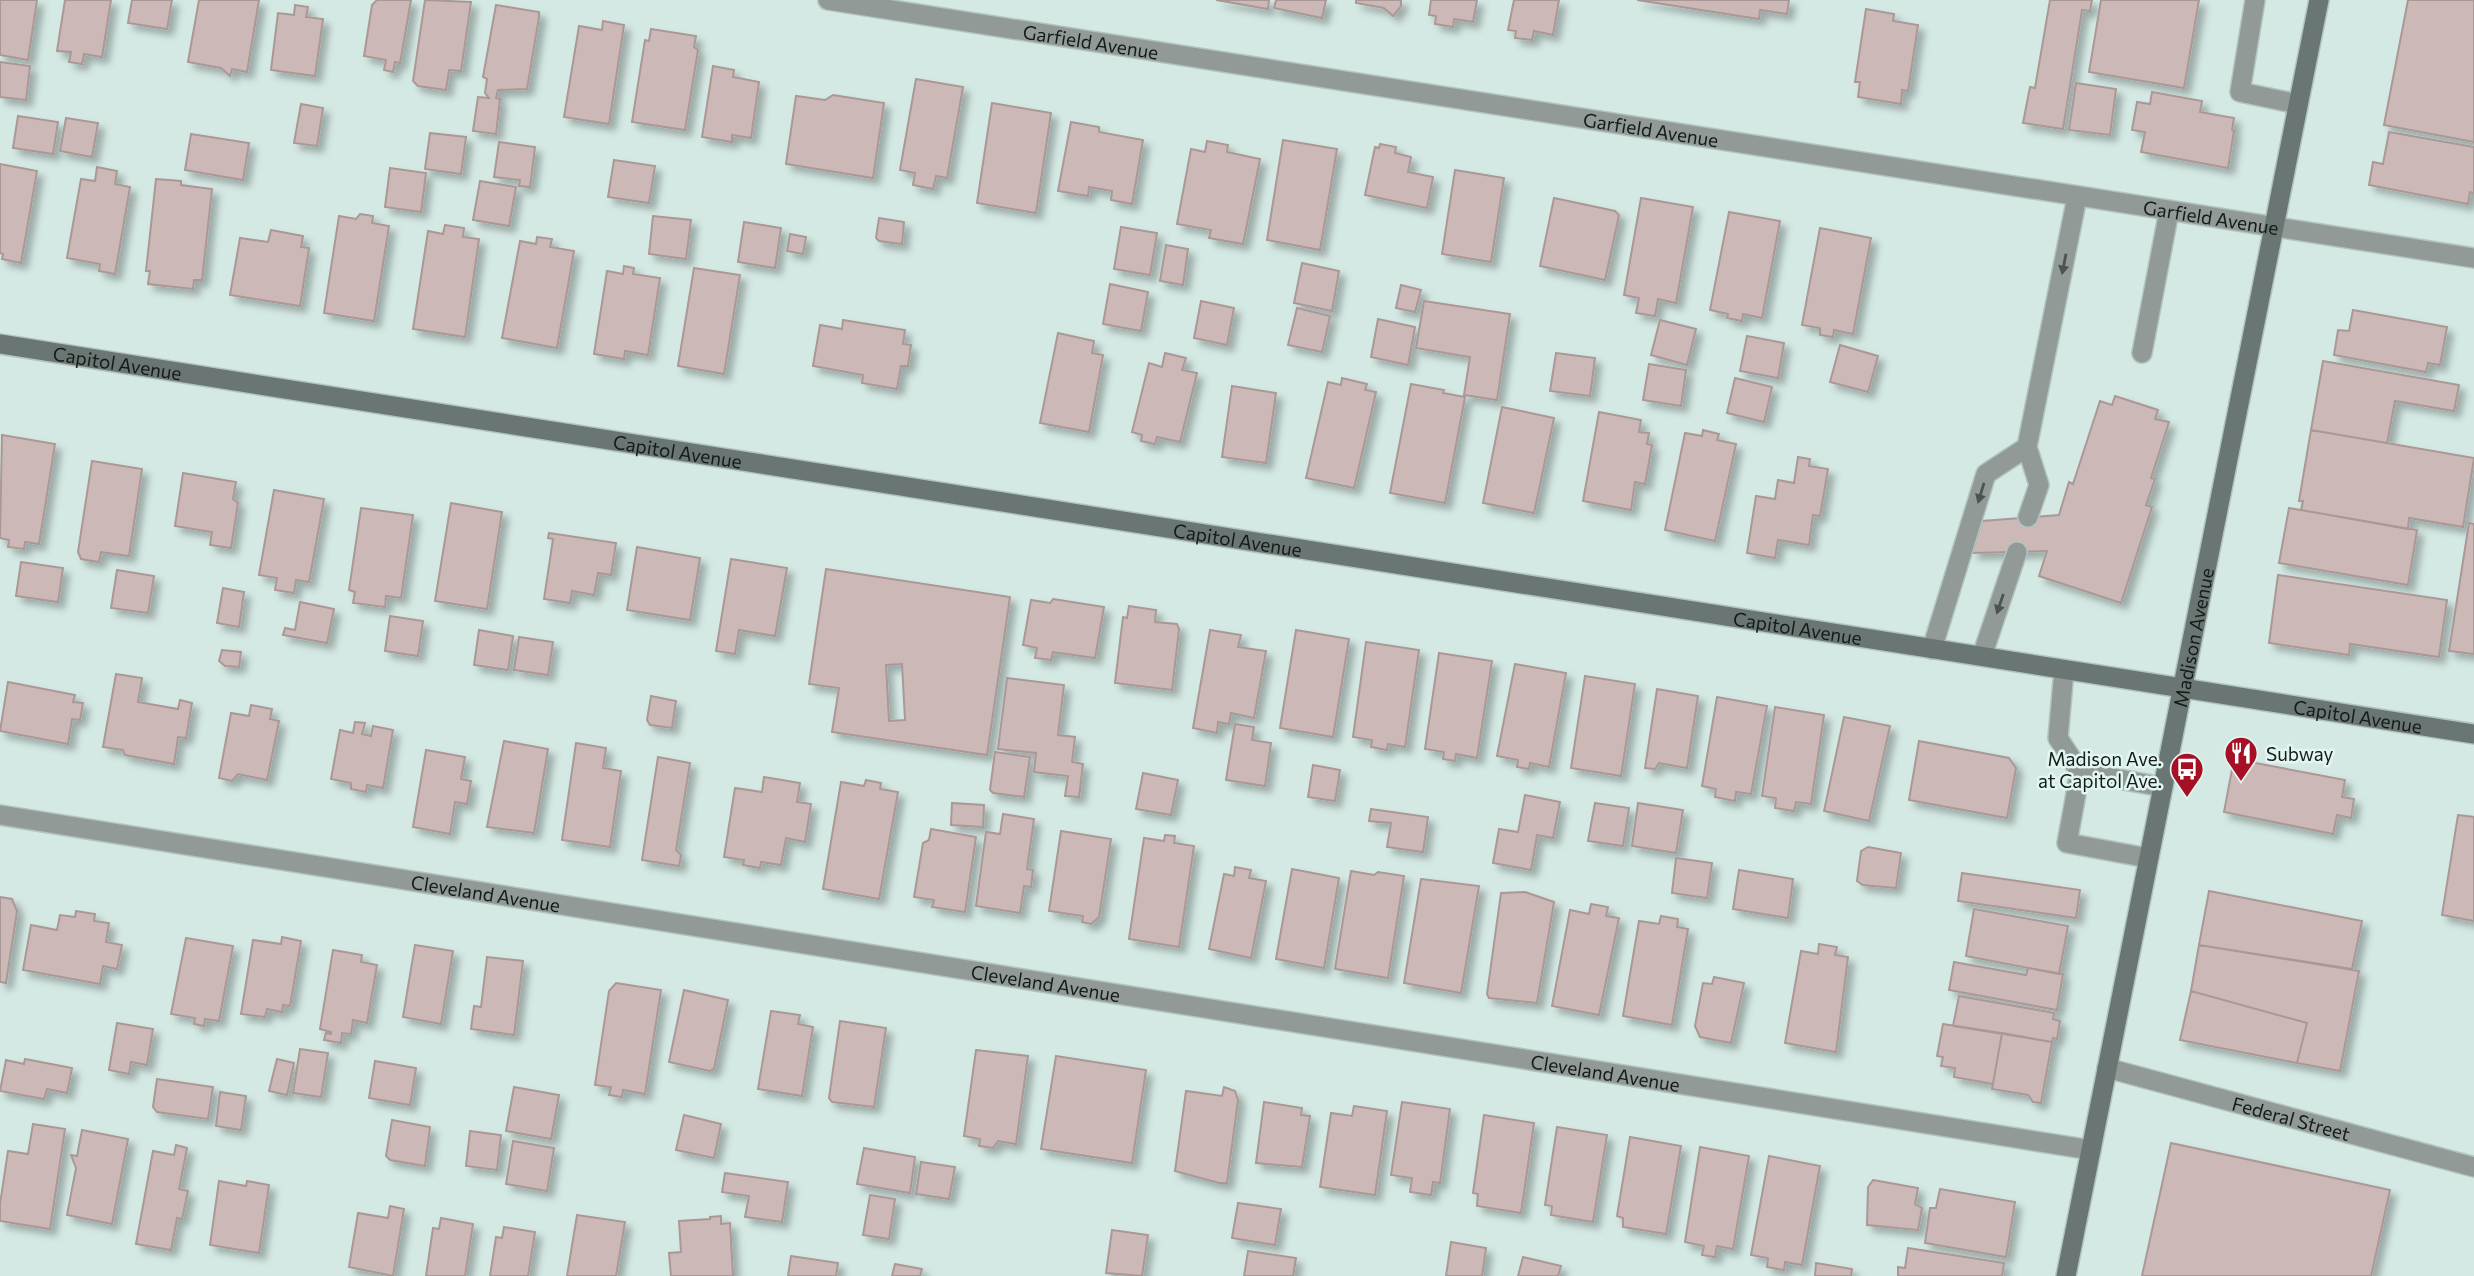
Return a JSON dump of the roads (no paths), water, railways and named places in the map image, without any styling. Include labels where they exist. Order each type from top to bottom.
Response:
[{"type":"main road","name":"Madison Avenue","points":[[2066,1276],[2319,0]]},
{"type":"main road","name":"Capitol Avenue","points":[[0,344],[2474,734]]},
{"type":"street","name":"Garfield Avenue","points":[[828,0],[2474,258]]},
{"type":"street","points":[[2255,0],[2240,92],[2298,104]]},
{"type":"street","points":[[2028,517],[2039,485],[2027,447],[2077,197]]},
{"type":"street","points":[[2142,353],[2169,211]]},
{"type":"street","points":[[1933,649],[1986,474],[2027,447]]},
{"type":"street","points":[[1982,656],[2017,552]]},
{"type":"street","points":[[2064,670],[2058,738],[2080,772],[2067,843],[2148,858]]},
{"type":"street","points":[[2080,772],[2162,787]]},
{"type":"street","name":"Cleveland Avenue","points":[[0,815],[2091,1150]]},
{"type":"street","name":"Federal Street","points":[[2107,1068],[2474,1167]]},
{"type":"place","name":"Subway","points":[[2241,783]]},
{"type":"place","name":"Madison Ave. at Capitol Ave.","points":[[2187,799]]}]
